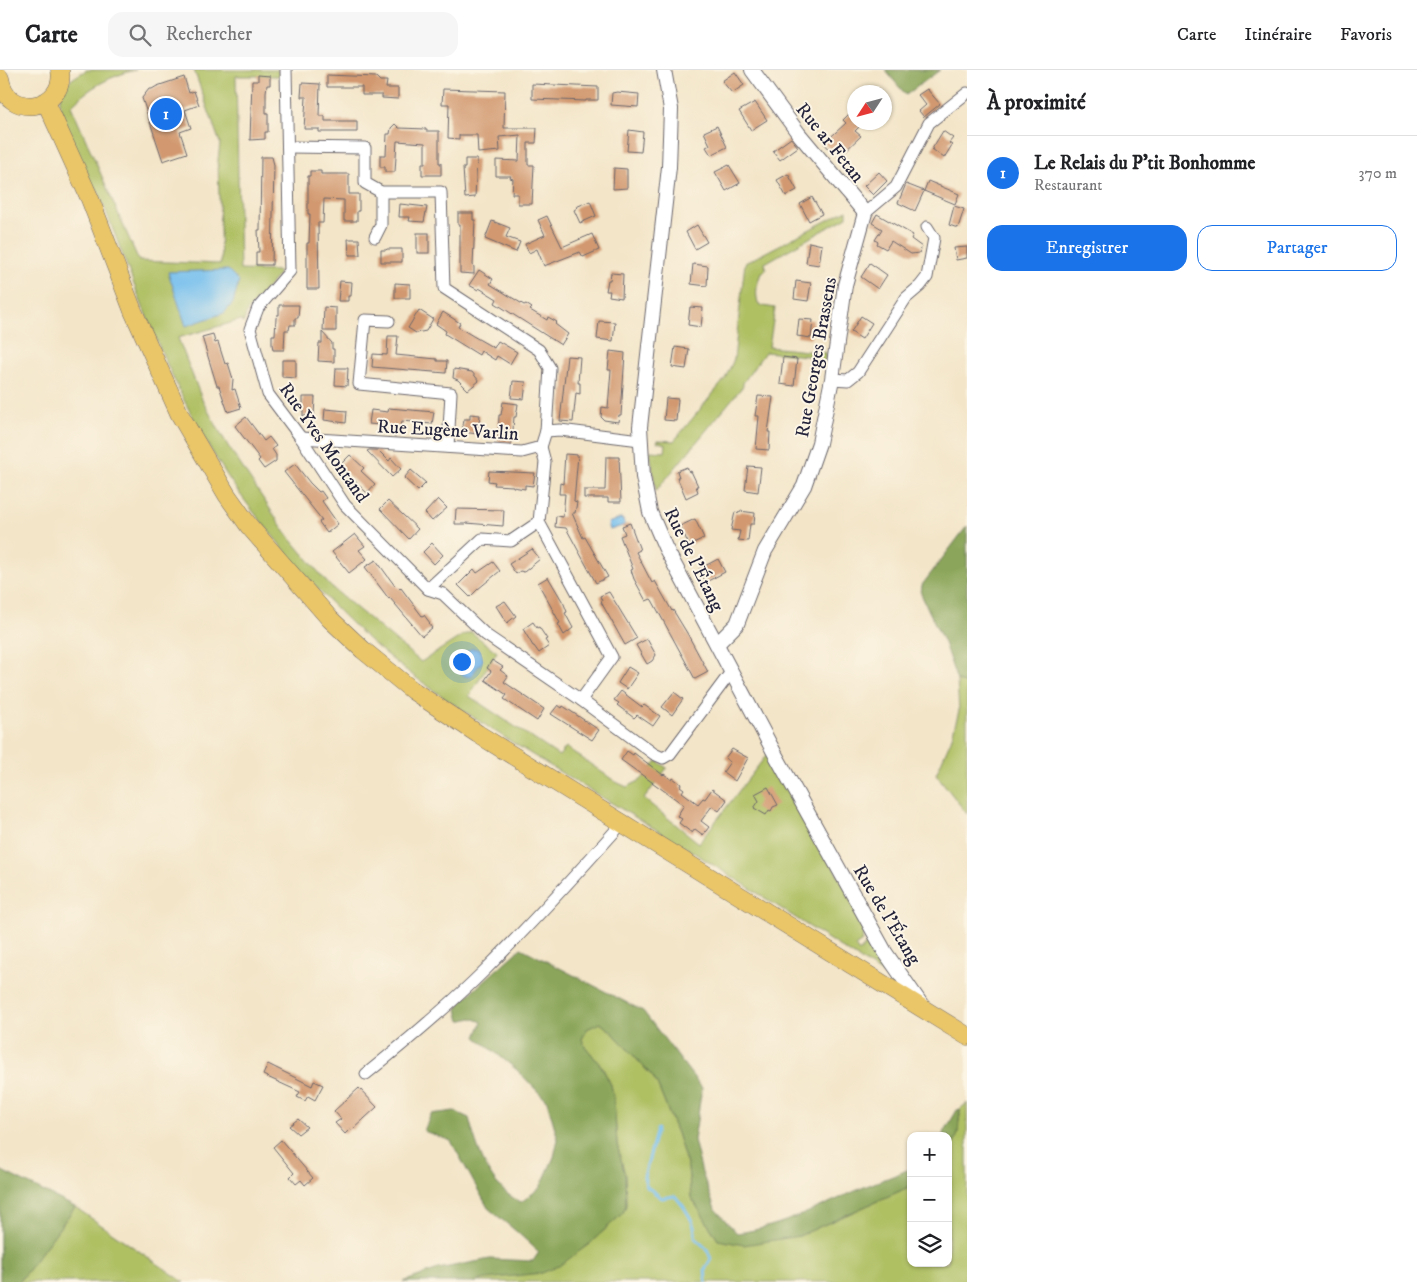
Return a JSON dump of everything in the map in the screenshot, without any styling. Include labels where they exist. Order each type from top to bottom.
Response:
[{"type":"main road","points":[[0,78],[5,92],[11,99],[19,104],[37,105],[46,102],[57,90],[60,82],[60,70]]},
{"type":"main road","points":[[46,102],[90,199],[132,311],[180,415],[227,496],[249,526],[330,619],[363,650],[412,690],[478,734],[967,1036]]},
{"type":"street","name":"Rue Yves Montand","points":[[286,70],[290,271],[258,308],[250,330],[268,394],[301,438],[345,505],[428,590],[443,594],[486,635],[654,754],[663,758],[670,754],[731,672]]},
{"type":"street","name":"Rue de l'Étang","points":[[664,70],[671,109],[669,167],[640,427],[643,477],[650,512],[665,547],[731,672],[886,952],[925,1010]]},
{"type":"street","name":"Rue ar Fetan","points":[[752,70],[799,134],[865,213]]},
{"type":"street","points":[[865,213],[896,187],[929,123],[967,93]]},
{"type":"street","points":[[288,146],[365,148],[365,183],[381,192],[441,192],[444,288],[539,350],[550,368],[546,431]]},
{"type":"street","points":[[375,237],[381,225],[381,192]]},
{"type":"street","name":"Rue Georges Brassens","points":[[717,644],[737,624],[765,551],[804,486],[819,443],[832,379],[845,285],[865,213]]},
{"type":"street","points":[[832,379],[848,380],[858,372],[906,298],[927,277],[934,238],[927,227]]},
{"type":"street","points":[[389,321],[365,320],[359,384],[451,392],[448,447]]},
{"type":"street","name":"Rue Eugène Varlin","points":[[301,438],[522,452],[541,447],[546,431],[560,430],[640,440]]},
{"type":"street","points":[[541,447],[545,462],[539,522],[612,657],[580,700]]},
{"type":"street","points":[[428,590],[482,539],[511,541],[539,522]]},
{"type":"street","points":[[366,1074],[401,1046],[486,970],[616,830],[621,822]]},
{"type":"green space","points":[[87,70],[136,70],[118,75],[101,83],[85,93],[71,106],[139,261],[221,264],[218,160],[220,143],[194,70],[278,70],[280,76],[236,76],[240,270],[279,271],[277,277],[248,310],[243,323],[241,320],[178,338],[203,402],[228,446],[286,533],[330,586],[421,662],[463,635],[471,632],[497,652],[469,696],[559,756],[566,747],[616,782],[627,787],[641,780],[657,761],[667,768],[644,799],[699,843],[768,753],[862,917],[864,930],[862,941],[855,946],[859,952],[872,938],[905,988],[688,849],[481,723],[396,663],[360,632],[311,582],[257,517],[228,476],[184,401],[153,333],[99,193],[91,184],[83,169],[63,116],[60,100],[63,90],[73,78]]},
{"type":"green space","points":[[885,70],[940,70],[906,95]]},
{"type":"green space","points":[[847,210],[847,217],[765,263],[766,270],[761,273],[758,281],[758,303],[775,308],[769,347],[826,353],[824,365],[818,357],[765,352],[743,383],[743,386],[656,491],[650,451],[665,452],[666,444],[657,442],[658,440],[674,441],[725,379],[734,359],[745,263]]},
{"type":"green space","points":[[967,526],[967,684],[957,681],[944,643],[921,594],[922,585]]},
{"type":"green space","points":[[957,681],[967,684],[967,814],[936,774],[951,740],[959,711]]},
{"type":"green space","points":[[521,948],[643,1011],[702,1088],[694,1140],[702,1173],[715,1209],[737,1233],[787,1221],[907,1170],[907,1188],[799,1236],[744,1245],[718,1240],[691,1197],[688,1168],[677,1133],[657,1084],[653,1077],[611,1031],[600,1023],[587,1029],[582,1039],[584,1045],[602,1067],[611,1085],[617,1144],[625,1175],[626,1205],[623,1213],[588,1245],[559,1266],[542,1273],[474,1282],[403,1282],[438,1269],[490,1259],[533,1261],[539,1252],[488,1208],[451,1141],[424,1131],[431,1114],[454,1111],[469,1118],[486,1166],[500,1187],[510,1196],[521,1202],[540,1188],[554,1157],[558,1139],[547,1101],[517,1070],[476,1037],[482,1022],[472,1018],[460,1021],[457,1009],[465,998]]},
{"type":"green space","points":[[600,1023],[611,1031],[653,1077],[677,1133],[688,1168],[691,1197],[718,1240],[799,1236],[907,1188],[907,1267],[952,1267],[952,1144],[960,1118],[960,1109],[967,1103],[967,1282],[474,1282],[588,1245],[623,1213],[626,1205],[625,1175],[617,1144],[614,1100],[611,1085],[602,1067],[584,1045],[582,1039],[587,1029]]},
{"type":"green space","points":[[960,1109],[958,1134],[952,1148],[952,1132],[944,1132],[957,1110]]},
{"type":"green space","points":[[0,1170],[75,1207],[19,1282],[0,1282]]},
{"type":"green space","points":[[75,1207],[184,1282],[19,1282]]},
{"type":"water","points":[[228,270],[239,281],[233,303],[224,313],[186,326],[168,272]]},
{"type":"water","points":[[622,518],[625,525],[610,530],[608,523]]},
{"type":"water","points":[[473,648],[479,650],[483,660],[470,677],[456,670],[454,664],[459,655]]},
{"type":"building","points":[[735,72],[744,85],[732,93],[722,81]]},
{"type":"building","points":[[258,75],[270,76],[270,85],[267,85],[266,92],[268,132],[265,132],[265,139],[250,140],[252,81],[258,81]]},
{"type":"building","points":[[327,75],[376,77],[380,81],[387,81],[386,88],[398,88],[398,99],[382,98],[382,95],[362,95],[362,87],[327,87]]},
{"type":"building","points":[[184,77],[189,93],[194,91],[199,105],[185,110],[191,128],[180,132],[187,153],[163,161],[142,98],[149,89]]},
{"type":"building","points":[[302,83],[320,84],[319,116],[325,116],[325,121],[357,121],[357,132],[319,132],[319,129],[304,129],[306,97],[301,97]]},
{"type":"building","points":[[532,84],[598,87],[598,100],[532,99]]},
{"type":"building","points":[[443,89],[505,91],[504,128],[537,128],[536,143],[528,143],[528,165],[534,165],[532,204],[518,204],[518,194],[512,194],[513,179],[510,178],[511,176],[496,176],[496,160],[519,161],[520,135],[499,137],[500,151],[478,153],[477,135],[459,135],[459,139],[448,138],[449,104],[442,104]]},
{"type":"building","points":[[927,89],[940,104],[924,117],[919,111],[926,105],[918,95]]},
{"type":"building","points":[[612,93],[639,94],[638,107],[611,105]]},
{"type":"building","points":[[755,102],[767,120],[751,130],[739,111]]},
{"type":"building","points":[[847,116],[847,130],[856,130],[861,136],[843,153],[840,151],[838,153],[833,149],[831,151],[824,143],[846,123],[843,120]]},
{"type":"building","points":[[395,124],[399,128],[439,131],[441,175],[422,175],[422,163],[425,163],[425,143],[397,141],[395,172],[385,172],[385,167],[380,167],[380,155],[386,155],[387,134],[390,134],[391,128]]},
{"type":"building","points":[[717,126],[727,147],[711,155],[706,147],[710,145],[704,132]]},
{"type":"building","points":[[629,130],[643,132],[641,152],[627,151]]},
{"type":"building","points":[[943,131],[953,138],[949,143],[952,145],[944,158],[932,149]]},
{"type":"building","points":[[791,138],[798,147],[780,160],[773,151]]},
{"type":"building","points":[[261,157],[272,157],[274,165],[272,265],[256,265],[256,252],[259,252]]},
{"type":"building","points":[[465,159],[477,159],[475,197],[465,198],[463,168],[465,168]]},
{"type":"building","points":[[729,165],[740,183],[726,191],[715,172]]},
{"type":"building","points":[[614,168],[627,169],[627,188],[613,189]]},
{"type":"building","points":[[310,171],[321,171],[321,174],[349,174],[349,194],[359,194],[357,221],[344,221],[344,200],[324,199],[323,223],[318,223],[319,289],[307,289],[307,243],[309,243],[310,214],[308,214],[308,176],[310,176]]},
{"type":"building","points":[[879,172],[887,181],[873,195],[864,186]]},
{"type":"building","points":[[788,174],[797,190],[786,196],[777,180]]},
{"type":"building","points":[[928,181],[959,194],[955,204],[924,191]]},
{"type":"building","points":[[906,184],[924,191],[915,211],[898,203]]},
{"type":"building","points":[[812,197],[822,214],[809,221],[800,204]]},
{"type":"building","points":[[590,201],[596,216],[580,223],[574,210],[576,207]]},
{"type":"building","points":[[400,204],[427,207],[424,222],[409,221],[410,217],[399,217]]},
{"type":"building","points":[[954,206],[964,209],[958,228],[949,225]]},
{"type":"building","points":[[458,213],[473,213],[473,220],[475,220],[474,274],[460,273],[460,225],[458,225]]},
{"type":"building","points":[[877,214],[913,235],[911,239],[922,247],[919,253],[911,254],[891,241],[886,249],[877,244],[878,242],[875,240],[882,229],[872,223]]},
{"type":"building","points":[[547,216],[562,247],[592,234],[599,250],[583,257],[580,252],[544,266],[537,249],[529,253],[525,244],[545,235],[538,220]]},
{"type":"building","points":[[492,221],[510,228],[506,237],[520,242],[516,252],[485,239]]},
{"type":"building","points":[[697,225],[707,242],[695,249],[686,232]]},
{"type":"building","points":[[417,233],[429,233],[429,253],[417,253]]},
{"type":"building","points":[[348,239],[359,239],[360,255],[349,255]]},
{"type":"building","points":[[809,242],[822,245],[819,265],[806,263]]},
{"type":"building","points":[[967,247],[967,258],[956,260],[954,248]]},
{"type":"building","points":[[402,249],[402,262],[381,262],[381,250]]},
{"type":"building","points":[[870,263],[887,275],[878,289],[861,277]]},
{"type":"building","points":[[693,264],[708,266],[707,286],[691,284]]},
{"type":"building","points":[[479,270],[493,279],[490,284],[524,305],[526,304],[532,308],[530,310],[547,320],[548,317],[557,322],[555,324],[568,334],[561,345],[495,303],[497,299],[479,288],[478,290],[469,285]]},
{"type":"building","points":[[611,273],[623,274],[622,298],[609,296],[610,291],[606,291]]},
{"type":"building","points":[[340,281],[352,282],[351,296],[348,296],[348,301],[338,301]]},
{"type":"building","points":[[796,281],[811,283],[808,301],[794,299]]},
{"type":"building","points":[[395,283],[410,284],[410,298],[395,298]]},
{"type":"building","points":[[279,305],[299,305],[298,318],[295,318],[295,325],[290,325],[289,330],[285,330],[284,350],[273,350],[272,335],[275,335]]},
{"type":"building","points":[[324,307],[336,308],[336,331],[323,331]]},
{"type":"building","points":[[690,307],[703,308],[701,327],[688,325]]},
{"type":"building","points":[[419,310],[433,319],[426,331],[416,333],[408,328]]},
{"type":"building","points":[[443,312],[460,323],[458,327],[494,348],[498,341],[517,352],[510,364],[497,356],[495,360],[481,351],[479,355],[445,334],[446,331],[436,324]]},
{"type":"building","points":[[861,316],[872,323],[862,339],[851,332]]},
{"type":"building","points":[[799,319],[813,320],[811,338],[797,336]]},
{"type":"building","points":[[599,321],[615,322],[613,341],[597,339]]},
{"type":"building","points":[[322,332],[332,343],[334,362],[318,361],[319,343],[322,343]]},
{"type":"building","points":[[213,334],[215,343],[218,342],[225,364],[228,363],[233,379],[232,390],[235,389],[241,408],[228,412],[219,386],[217,386],[202,337]]},
{"type":"building","points":[[388,336],[398,336],[396,355],[447,361],[446,373],[372,367],[373,354],[387,355]]},
{"type":"building","points":[[675,347],[689,349],[686,369],[672,367]]},
{"type":"building","points":[[610,351],[625,353],[621,415],[619,415],[618,422],[604,420],[601,417],[602,407],[608,408],[611,370],[608,370]]},
{"type":"building","points":[[567,356],[580,357],[578,383],[580,383],[580,394],[576,393],[573,422],[560,421]]},
{"type":"building","points":[[783,357],[797,359],[794,386],[780,384]]},
{"type":"building","points":[[282,360],[296,360],[296,378],[282,377]]},
{"type":"building","points":[[336,368],[348,368],[347,386],[335,385]]},
{"type":"building","points":[[454,369],[472,372],[479,381],[468,390],[458,380],[453,378]]},
{"type":"building","points":[[513,381],[526,382],[524,399],[511,398]]},
{"type":"building","points":[[758,396],[773,397],[768,432],[770,432],[769,450],[756,449],[759,416],[755,416]]},
{"type":"building","points":[[303,397],[315,397],[314,416],[303,416]]},
{"type":"building","points":[[666,398],[678,399],[676,421],[664,420]]},
{"type":"building","points":[[503,402],[518,404],[516,417],[514,417],[512,443],[498,441],[499,415],[501,415]]},
{"type":"building","points":[[389,408],[434,412],[432,424],[402,421],[401,427],[369,424],[371,410],[388,412]]},
{"type":"building","points":[[325,409],[347,411],[346,423],[324,420]]},
{"type":"building","points":[[470,414],[480,415],[478,434],[462,432],[464,419],[470,419]]},
{"type":"building","points":[[246,417],[264,441],[269,437],[276,446],[272,449],[276,455],[276,461],[264,469],[258,461],[260,459],[235,426]]},
{"type":"building","points":[[378,450],[389,461],[391,458],[401,469],[392,477],[367,451]]},
{"type":"building","points":[[565,454],[578,455],[574,501],[577,502],[575,513],[572,513],[583,538],[585,537],[608,577],[596,583],[566,528],[555,527],[556,516],[563,517],[565,494],[559,494],[560,483],[563,484]]},
{"type":"building","points":[[350,455],[364,468],[361,471],[375,484],[367,493],[339,466]]},
{"type":"building","points":[[606,457],[619,457],[621,502],[608,502],[608,498],[584,498],[584,490],[605,490]]},
{"type":"building","points":[[295,464],[310,483],[319,492],[321,491],[326,498],[322,501],[338,524],[327,533],[319,522],[322,520],[284,472]]},
{"type":"building","points":[[748,466],[761,467],[758,492],[745,490]]},
{"type":"building","points":[[687,467],[698,486],[696,486],[698,492],[686,498],[677,477],[679,477],[677,471]]},
{"type":"building","points":[[411,470],[426,483],[418,491],[404,478]]},
{"type":"building","points":[[489,471],[535,473],[533,486],[525,485],[525,489],[494,485],[495,482],[488,481]]},
{"type":"building","points":[[438,499],[447,508],[432,521],[425,513]]},
{"type":"building","points":[[388,501],[418,529],[409,539],[380,509]]},
{"type":"building","points":[[456,509],[504,510],[503,526],[455,524]]},
{"type":"building","points":[[740,511],[755,513],[754,524],[750,524],[748,541],[738,540],[740,531],[731,530],[735,512],[739,513]]},
{"type":"building","points":[[695,519],[704,538],[689,545],[680,526]]},
{"type":"building","points":[[630,523],[640,550],[636,552],[652,583],[655,581],[708,672],[695,679],[652,600],[646,601],[634,579],[631,570],[633,569],[620,536],[625,534],[622,526]]},
{"type":"building","points":[[355,534],[365,546],[359,550],[367,559],[349,573],[332,552]]},
{"type":"building","points":[[432,543],[443,555],[434,564],[423,552]]},
{"type":"building","points":[[532,549],[540,559],[524,572],[520,571],[516,574],[509,564]]},
{"type":"building","points":[[718,559],[725,572],[706,582],[699,569]]},
{"type":"building","points":[[376,560],[395,586],[401,588],[422,616],[424,615],[430,623],[432,628],[422,636],[389,599],[365,567]]},
{"type":"building","points":[[493,562],[500,571],[470,597],[458,585],[474,569],[477,573]]},
{"type":"building","points":[[548,577],[564,604],[567,612],[565,613],[573,628],[564,635],[558,624],[560,623],[538,583]]},
{"type":"building","points":[[609,592],[637,638],[625,645],[601,602],[600,596]]},
{"type":"building","points":[[505,601],[516,616],[507,623],[496,606]]},
{"type":"building","points":[[533,622],[547,639],[545,640],[549,646],[539,653],[523,629]]},
{"type":"building","points":[[647,639],[656,655],[647,664],[636,645]]},
{"type":"building","points":[[492,660],[503,667],[500,670],[508,676],[504,682],[544,709],[537,721],[504,699],[507,695],[485,680],[491,671],[487,668]]},
{"type":"building","points":[[628,667],[638,673],[627,689],[618,683]]},
{"type":"building","points":[[621,691],[642,707],[644,705],[660,716],[653,726],[637,715],[634,718],[617,705],[619,703],[614,700]]},
{"type":"building","points":[[674,692],[683,699],[672,715],[662,707]]},
{"type":"building","points":[[558,705],[562,708],[563,706],[599,730],[592,740],[551,714]]},
{"type":"building","points":[[732,749],[748,758],[735,781],[723,772],[730,762],[725,758]]},
{"type":"building","points":[[627,751],[633,755],[634,753],[663,775],[672,780],[673,778],[681,784],[680,786],[684,789],[682,792],[698,804],[703,798],[705,799],[712,789],[727,800],[719,811],[712,806],[701,821],[709,827],[703,835],[695,829],[692,833],[679,823],[682,819],[677,816],[684,805],[621,760]]},
{"type":"building","points":[[768,787],[778,805],[773,807],[771,811],[769,810],[766,815],[754,808],[759,801],[755,794]]},
{"type":"building","points":[[268,1064],[312,1086],[314,1081],[323,1085],[315,1100],[308,1096],[305,1101],[297,1097],[300,1092],[263,1075]]},
{"type":"building","points":[[359,1088],[377,1107],[345,1134],[335,1123],[341,1119],[334,1111]]},
{"type":"building","points":[[298,1119],[307,1127],[298,1134],[289,1126]]},
{"type":"building","points":[[281,1140],[313,1178],[305,1185],[301,1180],[296,1184],[290,1177],[294,1173],[273,1147]]},
{"type":"waterway","points":[[657,1129],[644,1177],[647,1187],[662,1198],[675,1196],[686,1210],[694,1227],[695,1238],[707,1249],[711,1259],[705,1269],[706,1282]]},
{"type":"place","name":"Le Relais du P'tit Bonhomme","points":[[166,114]]}]
